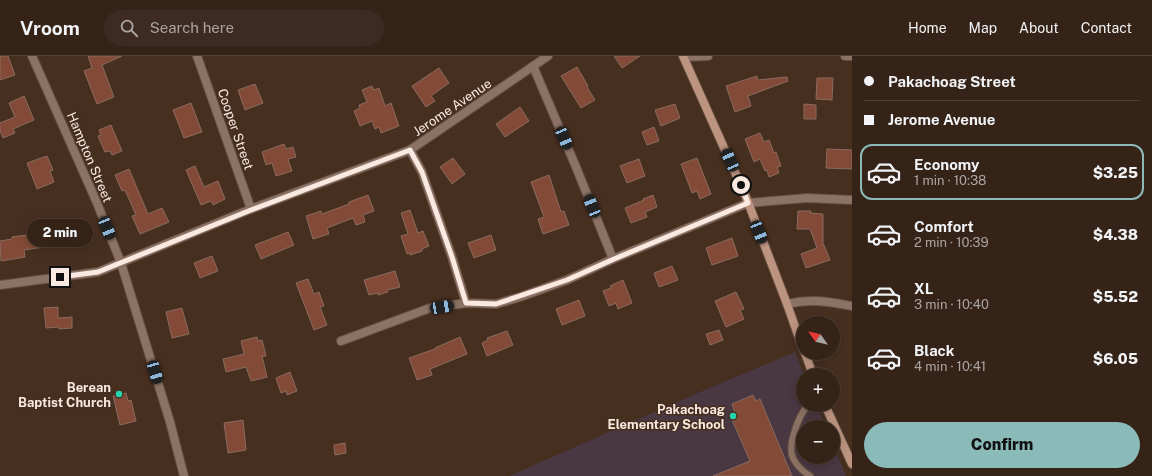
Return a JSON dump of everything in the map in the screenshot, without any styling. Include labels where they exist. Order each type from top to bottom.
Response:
[{"type":"street","name":"Hampton Street","points":[[32,56],[122,263],[170,422],[184,476]]},
{"type":"street","name":"Cooper Street","points":[[197,56],[251,210]]},
{"type":"street","name":"Jerome Avenue","points":[[0,285],[98,272],[251,210],[410,150],[548,56]]},
{"type":"street","points":[[708,56],[683,57],[748,203],[796,328]]},
{"type":"street","points":[[845,56],[852,56]]},
{"type":"street","points":[[533,66],[614,259]]},
{"type":"street","points":[[410,150],[422,172],[452,257],[466,303]]},
{"type":"street","points":[[341,341],[430,308],[466,303],[496,304],[520,297],[567,280],[748,203],[807,198],[852,200]]},
{"type":"street","points":[[788,304],[799,301],[819,300],[852,306]]},
{"type":"street","points":[[828,412],[852,464]]},
{"type":"lane","points":[[802,412],[792,436],[792,456],[801,470],[810,476]]},
{"type":"shaded area","name":"Pakachoag Elementary School","points":[[795,352],[796,360],[798,360],[801,368],[796,368],[796,412],[820,412],[823,420],[796,420],[796,464],[840,464],[840,461],[846,476],[509,476]]},
{"type":"building","points":[[0,56],[8,56],[15,75],[0,80]]},
{"type":"building","points":[[88,56],[122,56],[102,65],[114,97],[97,104],[84,71],[92,68]]},
{"type":"building","points":[[614,56],[640,56],[622,68]]},
{"type":"building","points":[[577,67],[595,100],[581,108],[561,76]]},
{"type":"building","points":[[439,68],[449,83],[431,96],[435,101],[426,107],[412,86]]},
{"type":"building","points":[[757,76],[758,80],[787,77],[788,81],[748,96],[751,106],[735,112],[726,86]]},
{"type":"building","points":[[817,78],[833,78],[832,100],[816,99]]},
{"type":"building","points":[[255,84],[263,103],[245,110],[238,90]]},
{"type":"building","points":[[372,86],[374,90],[379,88],[385,106],[391,103],[399,126],[381,133],[379,127],[375,129],[372,121],[360,126],[354,111],[360,108],[359,105],[367,102],[362,90]]},
{"type":"building","points":[[24,96],[34,120],[13,129],[15,133],[3,138],[0,131],[0,123],[15,117],[9,103]]},
{"type":"building","points":[[191,103],[202,132],[184,138],[173,110]]},
{"type":"building","points":[[675,104],[680,118],[661,126],[655,110]]},
{"type":"building","points":[[804,104],[816,105],[816,119],[804,119]]},
{"type":"building","points":[[520,107],[529,121],[505,137],[496,124]]},
{"type":"building","points":[[111,125],[122,151],[112,155],[110,151],[105,152],[98,136],[101,135],[99,130]]},
{"type":"building","points":[[654,127],[659,141],[647,145],[642,132]]},
{"type":"building","points":[[760,133],[764,142],[769,140],[774,153],[776,152],[781,166],[777,167],[779,173],[769,177],[767,170],[765,171],[760,159],[754,162],[745,139]]},
{"type":"building","points":[[284,144],[286,149],[293,147],[296,157],[288,159],[292,171],[276,176],[272,163],[266,165],[262,152]]},
{"type":"building","points":[[827,149],[852,150],[852,169],[826,168]]},
{"type":"building","points":[[47,156],[53,170],[50,171],[54,182],[37,189],[27,163]]},
{"type":"building","points":[[453,158],[465,174],[452,184],[440,167]]},
{"type":"building","points":[[697,158],[711,194],[700,199],[697,191],[692,193],[681,164]]},
{"type":"building","points":[[639,159],[645,176],[627,183],[620,166]]},
{"type":"building","points":[[195,166],[204,187],[218,181],[225,199],[213,205],[211,201],[201,205],[186,170]]},
{"type":"building","points":[[129,169],[148,214],[162,208],[169,222],[140,234],[132,216],[136,215],[125,190],[122,191],[115,175]]},
{"type":"building","points":[[549,175],[561,212],[564,211],[569,225],[543,234],[538,219],[544,217],[531,182]]},
{"type":"building","points":[[368,195],[374,211],[363,215],[365,222],[356,225],[353,218],[327,228],[329,234],[313,239],[306,216],[321,211],[322,214]]},
{"type":"building","points":[[653,195],[657,207],[645,212],[647,217],[631,223],[625,208]]},
{"type":"building","points":[[410,210],[418,233],[423,231],[429,246],[422,249],[422,251],[410,255],[410,253],[407,254],[401,236],[408,234],[401,213]]},
{"type":"building","points":[[798,211],[811,211],[810,213],[823,214],[823,246],[824,245],[830,260],[806,268],[801,254],[817,248],[810,229],[797,229]]},
{"type":"building","points":[[56,231],[58,245],[24,250],[25,257],[1,261],[0,241],[12,239],[12,237]]},
{"type":"building","points":[[288,232],[294,245],[261,259],[255,245]]},
{"type":"building","points":[[491,235],[496,250],[474,258],[468,243]]},
{"type":"building","points":[[732,238],[738,256],[712,265],[706,248]]},
{"type":"building","points":[[212,256],[218,271],[200,278],[194,263]]},
{"type":"building","points":[[672,266],[678,280],[659,287],[654,273]]},
{"type":"building","points":[[395,271],[400,287],[387,290],[388,292],[378,295],[378,293],[369,295],[364,280]]},
{"type":"building","points":[[308,279],[314,294],[319,292],[324,306],[320,307],[327,325],[314,330],[296,283]]},
{"type":"building","points":[[623,280],[632,303],[618,309],[616,303],[609,306],[603,291],[611,288],[610,286]]},
{"type":"building","points":[[736,292],[744,309],[740,310],[744,319],[726,327],[715,301]]},
{"type":"building","points":[[579,300],[585,316],[562,325],[556,309]]},
{"type":"building","points":[[58,307],[58,318],[72,317],[72,328],[46,328],[44,308]]},
{"type":"building","points":[[182,308],[189,334],[172,338],[166,312]]},
{"type":"building","points":[[719,330],[723,340],[710,345],[706,334]]},
{"type":"building","points":[[507,331],[513,345],[487,356],[482,343],[488,340],[487,338]]},
{"type":"building","points":[[257,337],[258,341],[262,340],[266,356],[262,356],[267,377],[251,381],[246,367],[226,372],[223,359],[244,354],[241,341]]},
{"type":"building","points":[[460,337],[467,354],[430,369],[432,375],[417,380],[409,358],[435,349]]},
{"type":"building","points":[[290,372],[297,391],[287,395],[286,391],[281,393],[276,378]]},
{"type":"building","points":[[126,393],[128,401],[131,400],[136,421],[120,425],[113,396]]},
{"type":"building","points":[[753,395],[756,401],[760,399],[792,476],[713,476],[750,461],[730,415],[735,413],[732,404]]},
{"type":"building","points":[[243,420],[246,450],[228,453],[224,423]]},
{"type":"building","points":[[345,443],[346,453],[335,455],[334,445]]},
{"type":"place","name":"Berean Baptist Church","points":[[119,394]]},
{"type":"place","name":"Pakachoag Elementary School","points":[[733,416]]},
{"type":"route","points":[[60,277],[98,272],[251,210],[410,150],[422,172],[452,257],[466,303],[496,304],[567,280],[748,203],[741,185]]}]
